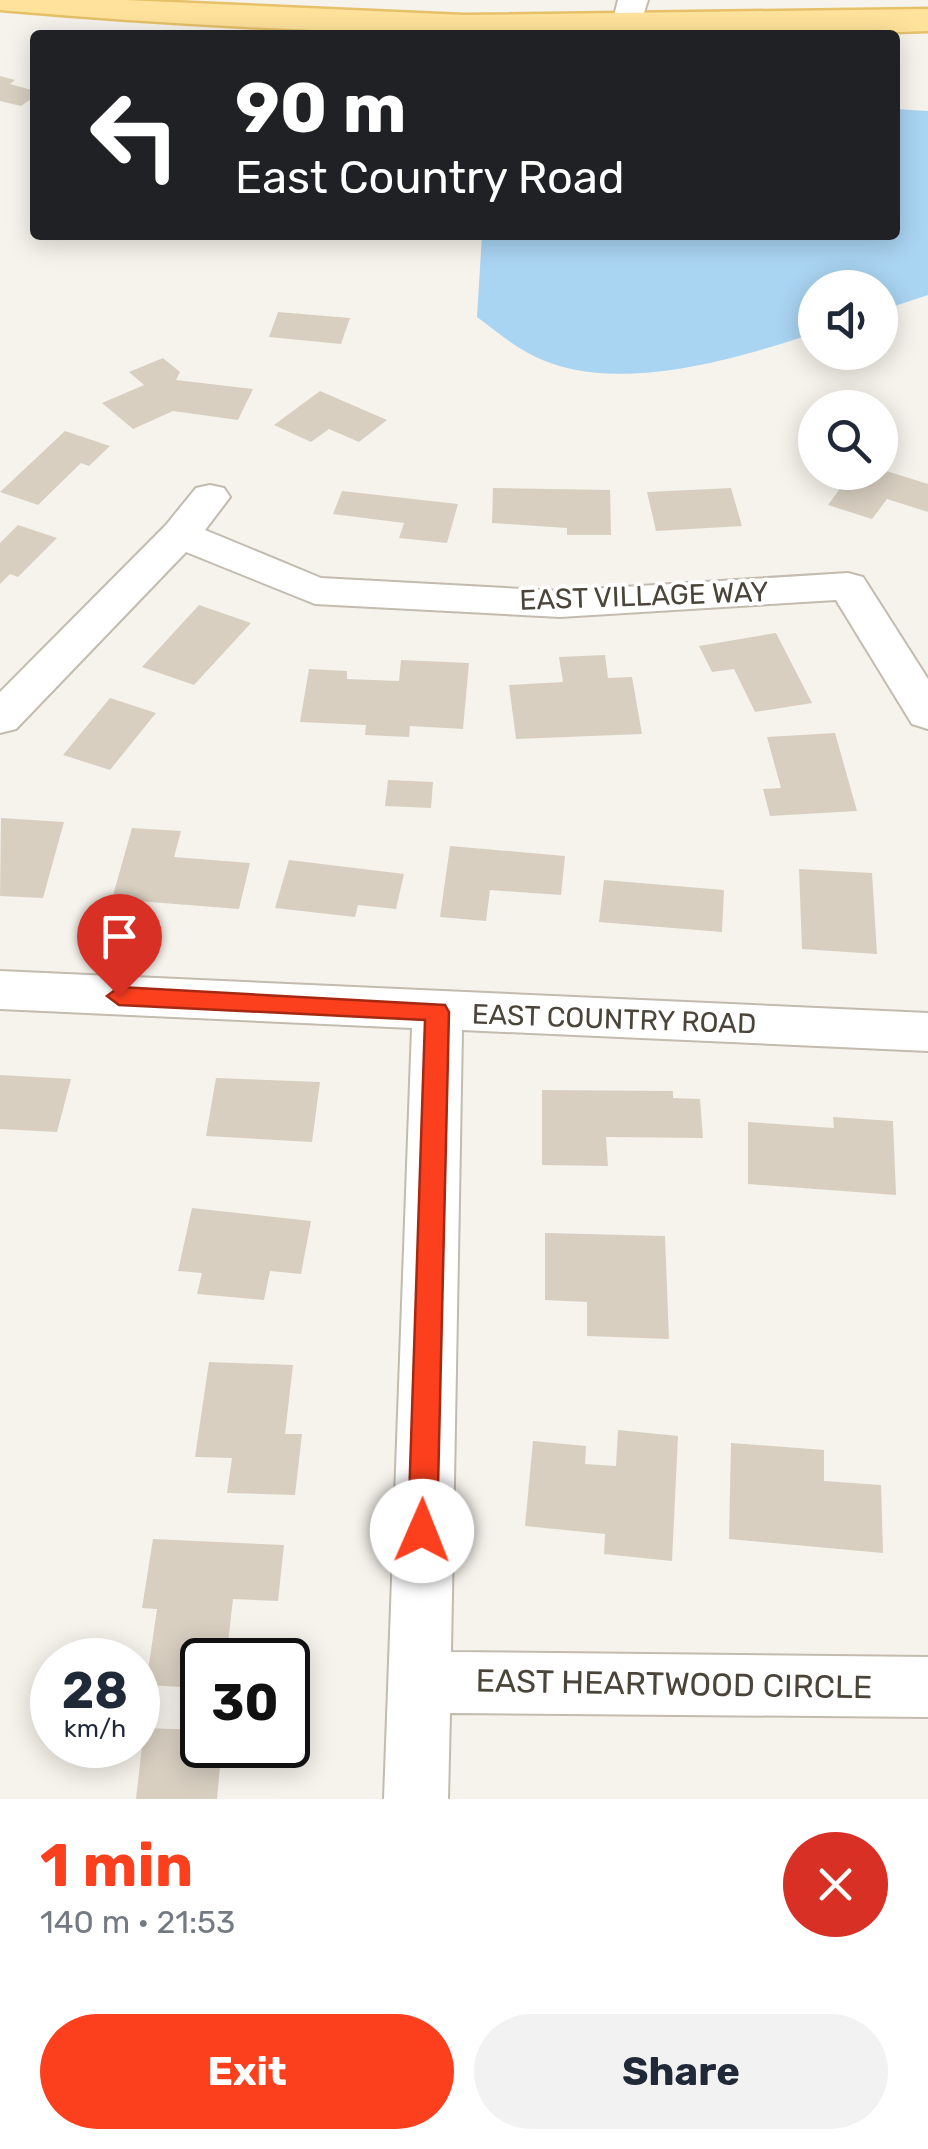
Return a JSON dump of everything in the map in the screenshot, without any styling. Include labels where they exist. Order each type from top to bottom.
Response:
[{"type":"main road","points":[[0,0],[256,9],[928,20]]},
{"type":"street","points":[[0,718],[180,534],[210,497]]},
{"type":"street","name":"EAST VILLAGE WAY","points":[[180,534],[315,591],[560,604],[848,586],[928,714]]},
{"type":"street","name":"EAST COUNTRY ROAD","points":[[0,990],[928,1032]]},
{"type":"street","points":[[416,1799],[437,1012]]},
{"type":"street","name":"EAST HEARTWOOD CIRCLE","points":[[419,1682],[928,1687]]},
{"type":"water","points":[[900,109],[928,111],[928,295],[898,305],[898,270],[798,270],[798,338],[747,354],[632,374],[595,373],[560,366],[521,349],[477,317],[482,240],[900,240]]},
{"type":"building","points":[[0,76],[15,80],[10,84],[30,90],[30,100],[21,106],[0,101]]},
{"type":"building","points":[[278,312],[350,318],[341,344],[269,337]]},
{"type":"building","points":[[163,358],[180,372],[176,380],[253,389],[238,420],[173,411],[133,429],[102,403],[144,385],[129,372]]},
{"type":"building","points":[[320,391],[387,420],[359,442],[329,429],[311,442],[274,425]]},
{"type":"building","points":[[65,431],[110,446],[89,466],[81,463],[38,505],[0,492]]},
{"type":"building","points":[[898,475],[928,484],[928,512],[887,499],[872,519],[828,505],[839,490],[898,490]]},
{"type":"building","points":[[493,488],[610,490],[611,535],[567,535],[567,528],[492,523]]},
{"type":"building","points":[[731,488],[742,526],[656,531],[647,492]]},
{"type":"building","points":[[342,491],[458,504],[447,543],[399,538],[404,523],[333,514]]},
{"type":"building","points":[[18,525],[57,538],[18,577],[10,574],[0,584],[0,543]]},
{"type":"building","points":[[199,605],[251,623],[194,685],[142,667]]},
{"type":"building","points":[[776,633],[812,703],[755,712],[734,669],[712,672],[699,646]]},
{"type":"building","points":[[605,655],[608,678],[632,677],[642,734],[516,739],[509,685],[563,682],[559,657]]},
{"type":"building","points":[[401,660],[469,663],[463,729],[410,726],[409,737],[365,735],[366,725],[300,722],[309,669],[347,671],[347,679],[399,681]]},
{"type":"building","points":[[110,698],[156,713],[110,770],[63,755]]},
{"type":"building","points":[[835,733],[857,811],[770,816],[763,789],[781,788],[767,737]]},
{"type":"building","points":[[388,780],[433,782],[431,808],[385,806]]},
{"type":"building","points":[[1,818],[64,822],[43,898],[0,896]]},
{"type":"building","points":[[132,828],[181,831],[174,857],[250,863],[239,909],[112,899]]},
{"type":"building","points":[[450,846],[565,856],[561,895],[490,890],[486,921],[440,917]]},
{"type":"building","points":[[289,860],[404,874],[396,909],[358,905],[355,917],[275,908]]},
{"type":"building","points":[[799,869],[872,873],[877,954],[802,949]]},
{"type":"building","points":[[604,880],[724,890],[722,932],[599,922]]},
{"type":"building","points":[[0,1075],[71,1079],[57,1132],[0,1129]]},
{"type":"building","points":[[216,1078],[320,1082],[312,1142],[206,1136]]},
{"type":"building","points":[[542,1090],[673,1091],[673,1098],[700,1099],[703,1138],[606,1137],[608,1166],[542,1165]]},
{"type":"building","points":[[833,1117],[893,1121],[896,1195],[748,1184],[748,1122],[834,1128]]},
{"type":"building","points":[[192,1208],[311,1221],[301,1274],[270,1271],[264,1300],[197,1294],[202,1273],[178,1271]]},
{"type":"building","points":[[545,1233],[665,1236],[669,1339],[587,1336],[587,1302],[545,1300]]},
{"type":"building","points":[[209,1362],[293,1365],[285,1434],[302,1434],[295,1495],[227,1493],[232,1458],[195,1457]]},
{"type":"building","points":[[618,1430],[678,1436],[672,1561],[604,1554],[605,1534],[525,1526],[533,1441],[586,1446],[585,1464],[616,1466]]},
{"type":"building","points":[[731,1443],[824,1450],[824,1481],[881,1485],[883,1553],[729,1539]]},
{"type":"building","points":[[153,1539],[284,1545],[278,1601],[233,1599],[229,1638],[180,1638],[180,1687],[160,1686],[160,1638],[153,1638],[157,1609],[142,1608]]},
{"type":"building","points":[[160,1729],[180,1729],[180,1768],[220,1768],[217,1799],[136,1799],[139,1768],[160,1768]]},
{"type":"route","points":[[119,996],[437,1012],[432,1076],[422,1531]]}]
